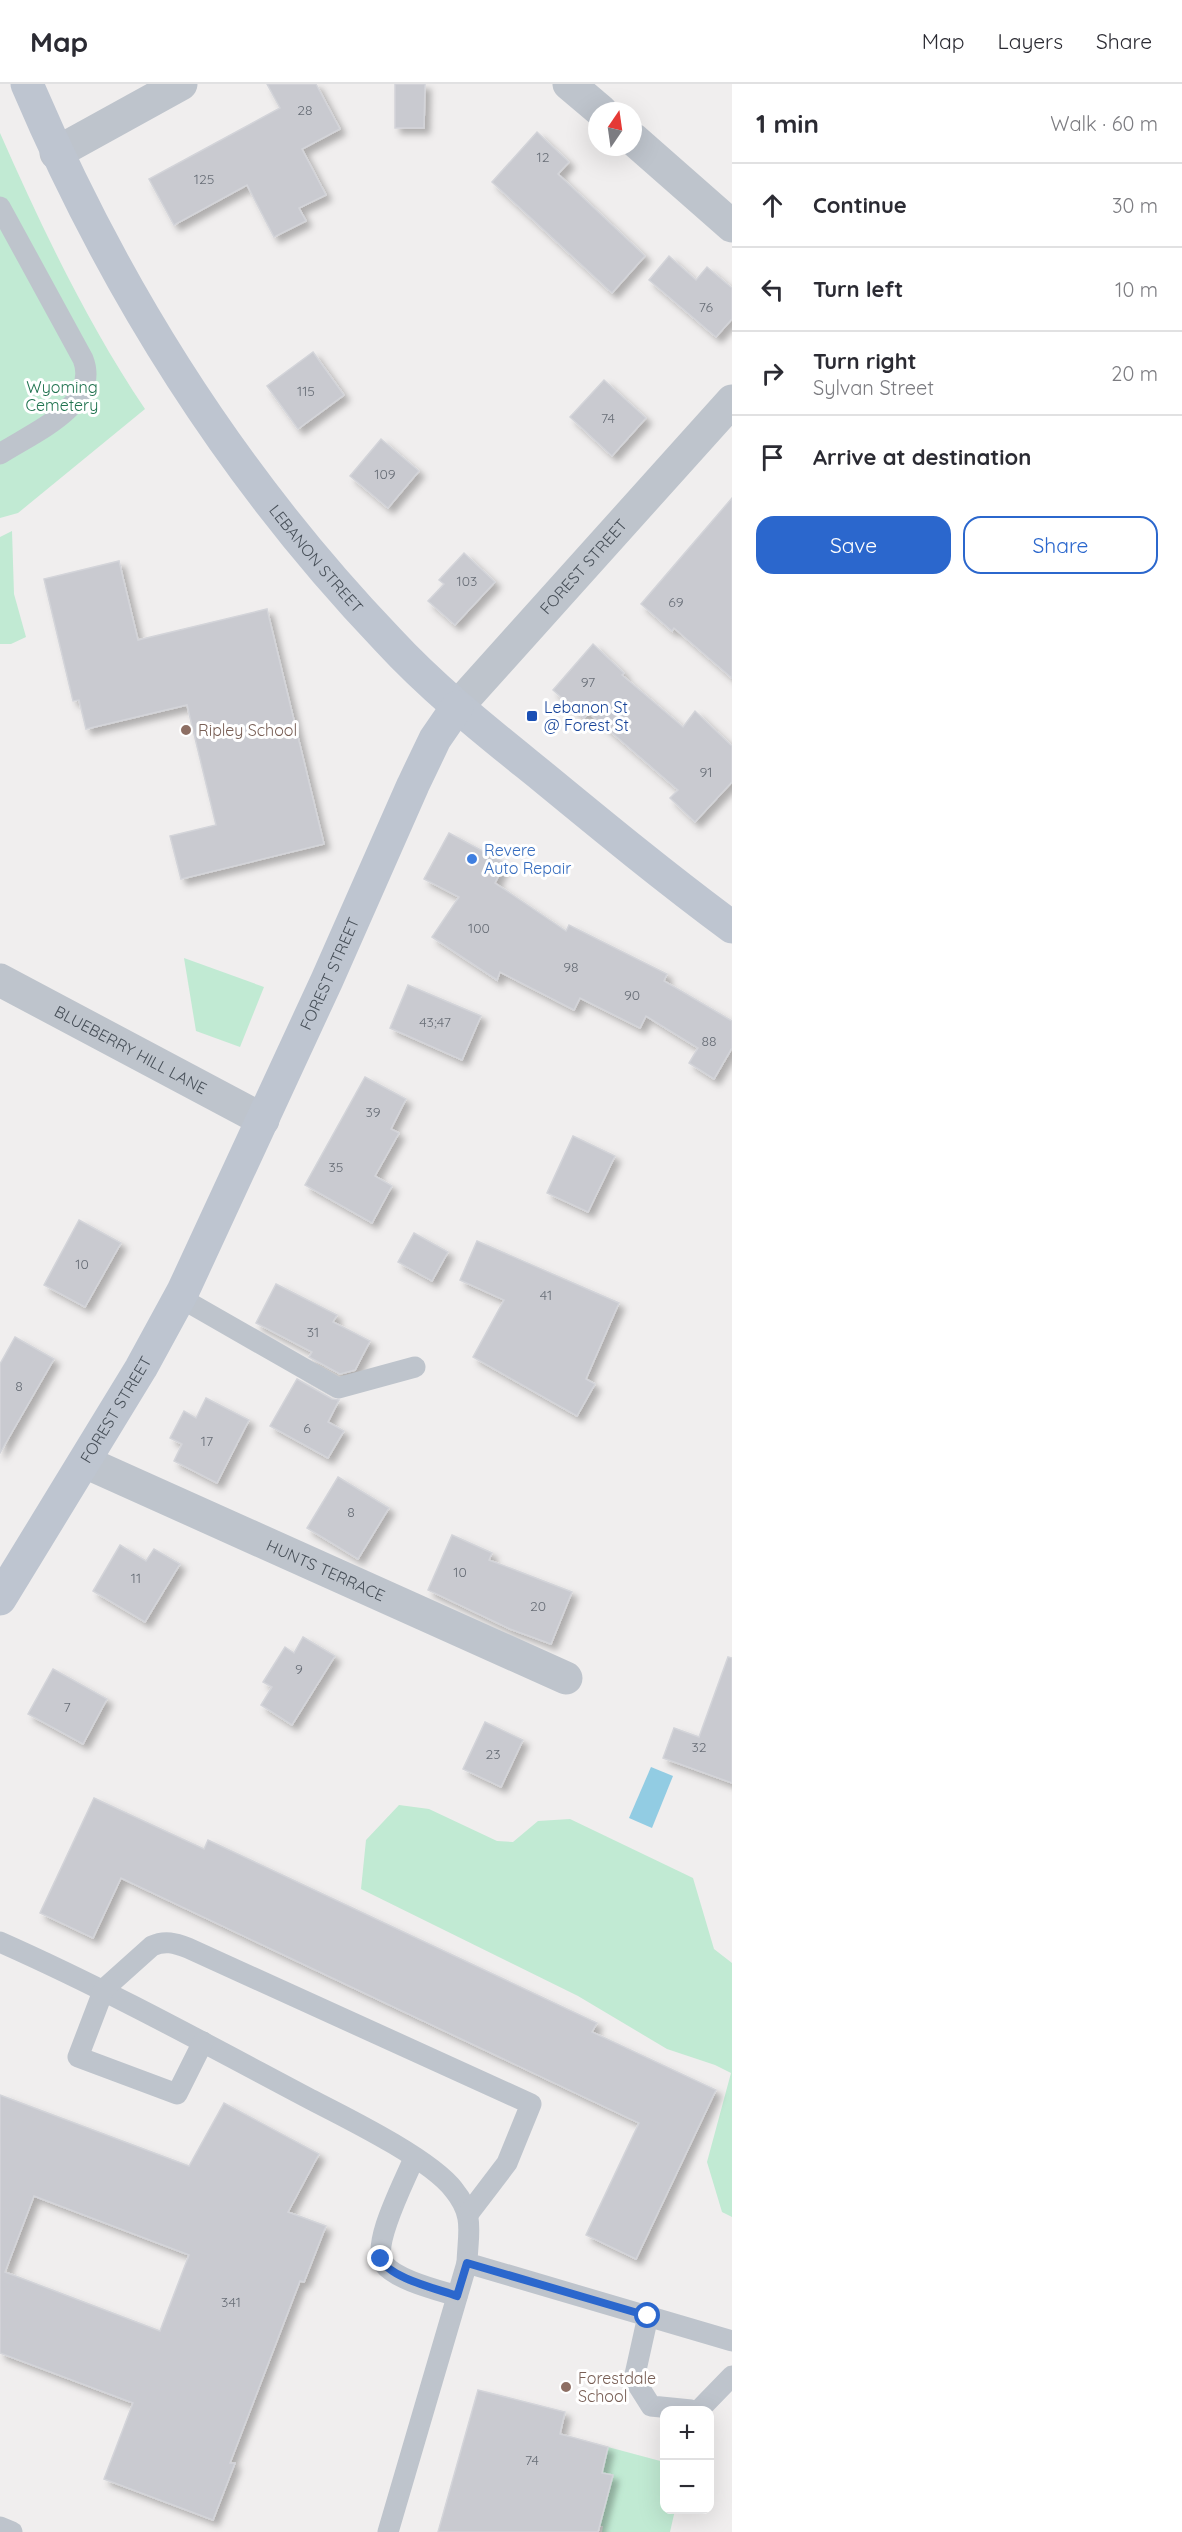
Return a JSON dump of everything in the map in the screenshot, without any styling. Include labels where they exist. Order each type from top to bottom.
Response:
[{"type":"main road","name":"LEBANON STREET","points":[[27,84],[78,200],[155,337],[231,453],[314,556],[388,640],[457,707],[647,862],[732,927]]},
{"type":"main road","name":"FOREST STREET","points":[[0,1599],[85,1462],[179,1297],[263,1120],[413,785],[435,740],[457,707]]},
{"type":"street","points":[[56,153],[180,84]]},
{"type":"street","points":[[568,84],[590,102]]},
{"type":"street","points":[[642,147],[732,226]]},
{"type":"street","name":"FOREST STREET","points":[[457,707],[732,401]]},
{"type":"street","name":"BLUEBERRY HILL LANE","points":[[0,980],[263,1120]]},
{"type":"street","name":"HUNTS TERRACE","points":[[85,1462],[566,1678]]},
{"type":"lane","points":[[0,207],[83,359],[87,378],[82,394],[69,408],[0,454]]},
{"type":"lane","points":[[179,1297],[338,1388],[415,1367]]},
{"type":"lane","points":[[0,1942],[104,1989],[354,2122],[414,2158],[452,2187],[469,2213]]},
{"type":"lane","points":[[203,2042],[177,2094],[78,2057],[104,1989],[152,1946],[161,1942],[175,1942],[531,2104],[507,2163],[469,2213],[467,2263],[388,2532]]},
{"type":"lane","points":[[414,2158],[383,2234],[381,2259],[388,2268],[401,2276],[457,2296]]},
{"type":"lane","points":[[467,2263],[732,2342]]},
{"type":"lane","points":[[648,2316],[634,2379],[651,2406],[660,2407]]},
{"type":"lane","points":[[703,2406],[732,2376]]},
{"type":"lane","points":[[0,2528],[12,2532]]},
{"type":"green space","name":"Wyoming Cemetery","points":[[0,133],[66,274],[104,343],[145,409],[18,513],[0,518]]},
{"type":"green space","points":[[12,531],[14,594],[26,637],[11,644],[0,644],[0,537]]},
{"type":"green space","points":[[184,958],[264,987],[240,1047],[196,1031]]},
{"type":"green space","points":[[399,1805],[429,1809],[497,1841],[513,1842],[538,1821],[570,1819],[693,1878],[714,1949],[732,1963],[732,2217],[722,2212],[707,2162],[731,2073],[715,2065],[667,2049],[578,1996],[361,1889],[366,1840]]},
{"type":"green space","points":[[608,2447],[660,2461],[660,2514],[674,2514],[670,2532],[602,2532],[603,2526],[600,2526],[613,2475],[602,2473]]},
{"type":"water","points":[[651,1767],[673,1776],[652,1828],[629,1818]]},
{"type":"building","points":[[267,84],[316,84],[340,129],[302,149],[326,195],[299,208],[306,221],[274,237],[247,185],[174,225],[149,179],[280,108]]},
{"type":"building","points":[[395,84],[425,84],[424,128],[395,128]]},
{"type":"building","points":[[537,132],[569,162],[558,174],[645,256],[612,293],[492,182]]},
{"type":"building","points":[[669,256],[696,280],[707,267],[732,288],[732,319],[716,337],[649,280]]},
{"type":"building","points":[[313,352],[344,395],[298,429],[267,386]]},
{"type":"building","points":[[604,380],[646,418],[612,456],[570,417]]},
{"type":"building","points":[[381,439],[419,471],[388,508],[350,476]]},
{"type":"building","points":[[732,498],[732,678],[674,628],[672,631],[641,604]]},
{"type":"building","points":[[464,553],[495,582],[455,625],[428,601],[444,584],[439,580]]},
{"type":"building","points":[[119,561],[138,640],[267,609],[324,844],[181,879],[170,836],[216,825],[187,705],[86,729],[79,700],[73,701],[44,579]]},
{"type":"building","points":[[593,644],[624,673],[622,675],[683,727],[695,711],[732,746],[732,782],[695,822],[670,798],[678,790],[589,713],[584,718],[553,690]]},
{"type":"building","points":[[449,833],[505,863],[495,883],[566,931],[569,925],[667,974],[664,981],[732,1021],[732,1048],[714,1079],[689,1063],[698,1048],[646,1016],[640,1028],[580,998],[574,1010],[500,972],[497,980],[432,937],[459,897],[424,879]]},
{"type":"building","points":[[408,985],[481,1016],[462,1060],[390,1028]]},
{"type":"building","points":[[365,1077],[406,1099],[391,1129],[399,1133],[375,1176],[392,1186],[372,1223],[305,1185]]},
{"type":"building","points":[[573,1136],[615,1156],[588,1212],[547,1193]]},
{"type":"building","points":[[79,1220],[121,1243],[85,1307],[44,1285]]},
{"type":"building","points":[[414,1233],[448,1252],[432,1281],[398,1262]]},
{"type":"building","points":[[477,1241],[619,1303],[586,1379],[595,1384],[577,1416],[473,1357],[504,1300],[460,1280]]},
{"type":"building","points":[[276,1284],[337,1315],[333,1322],[370,1341],[355,1370],[340,1374],[309,1357],[312,1352],[256,1323]]},
{"type":"building","points":[[15,1337],[54,1359],[0,1453],[0,1364]]},
{"type":"building","points":[[297,1379],[332,1399],[339,1400],[328,1422],[344,1431],[328,1458],[270,1426]]},
{"type":"building","points":[[206,1398],[249,1420],[217,1483],[174,1461],[182,1444],[170,1438],[184,1411],[196,1418]]},
{"type":"building","points":[[338,1477],[389,1508],[358,1559],[307,1528]]},
{"type":"building","points":[[452,1535],[492,1553],[489,1560],[572,1592],[551,1644],[510,1629],[428,1590]]},
{"type":"building","points":[[120,1545],[146,1561],[154,1549],[180,1564],[145,1622],[93,1591]]},
{"type":"building","points":[[303,1637],[335,1656],[292,1725],[261,1705],[272,1687],[263,1682],[285,1647],[294,1653]]},
{"type":"building","points":[[728,1657],[732,1658],[732,1783],[663,1758],[674,1728],[699,1737]]},
{"type":"building","points":[[53,1669],[107,1699],[83,1744],[28,1714]]},
{"type":"building","points":[[485,1722],[523,1740],[501,1787],[463,1769]]},
{"type":"building","points":[[94,1798],[204,1849],[208,1840],[597,2023],[592,2032],[716,2090],[636,2259],[586,2235],[639,2123],[121,1878],[93,1938],[40,1913]]},
{"type":"building","points":[[0,2095],[189,2166],[224,2103],[319,2154],[288,2212],[326,2226],[304,2282],[300,2281],[230,2463],[235,2463],[213,2520],[104,2479],[133,2403],[0,2353]],"holes":[[[34,2196],[189,2255],[160,2331],[5,2272]]]},
{"type":"building","points":[[478,2390],[565,2412],[560,2434],[608,2447],[602,2473],[613,2475],[598,2532],[438,2532]]},
{"type":"place","name":"Lebanon St @ Forest St","points":[[532,716]]},
{"type":"place","name":"Ripley School","points":[[186,730]]},
{"type":"place","name":"Revere Auto Repair","points":[[472,859]]},
{"type":"place","name":"Forestdale School","points":[[566,2387]]},
{"type":"route","points":[[381,2259],[388,2268],[401,2276],[457,2296],[467,2263],[648,2316]]}]
